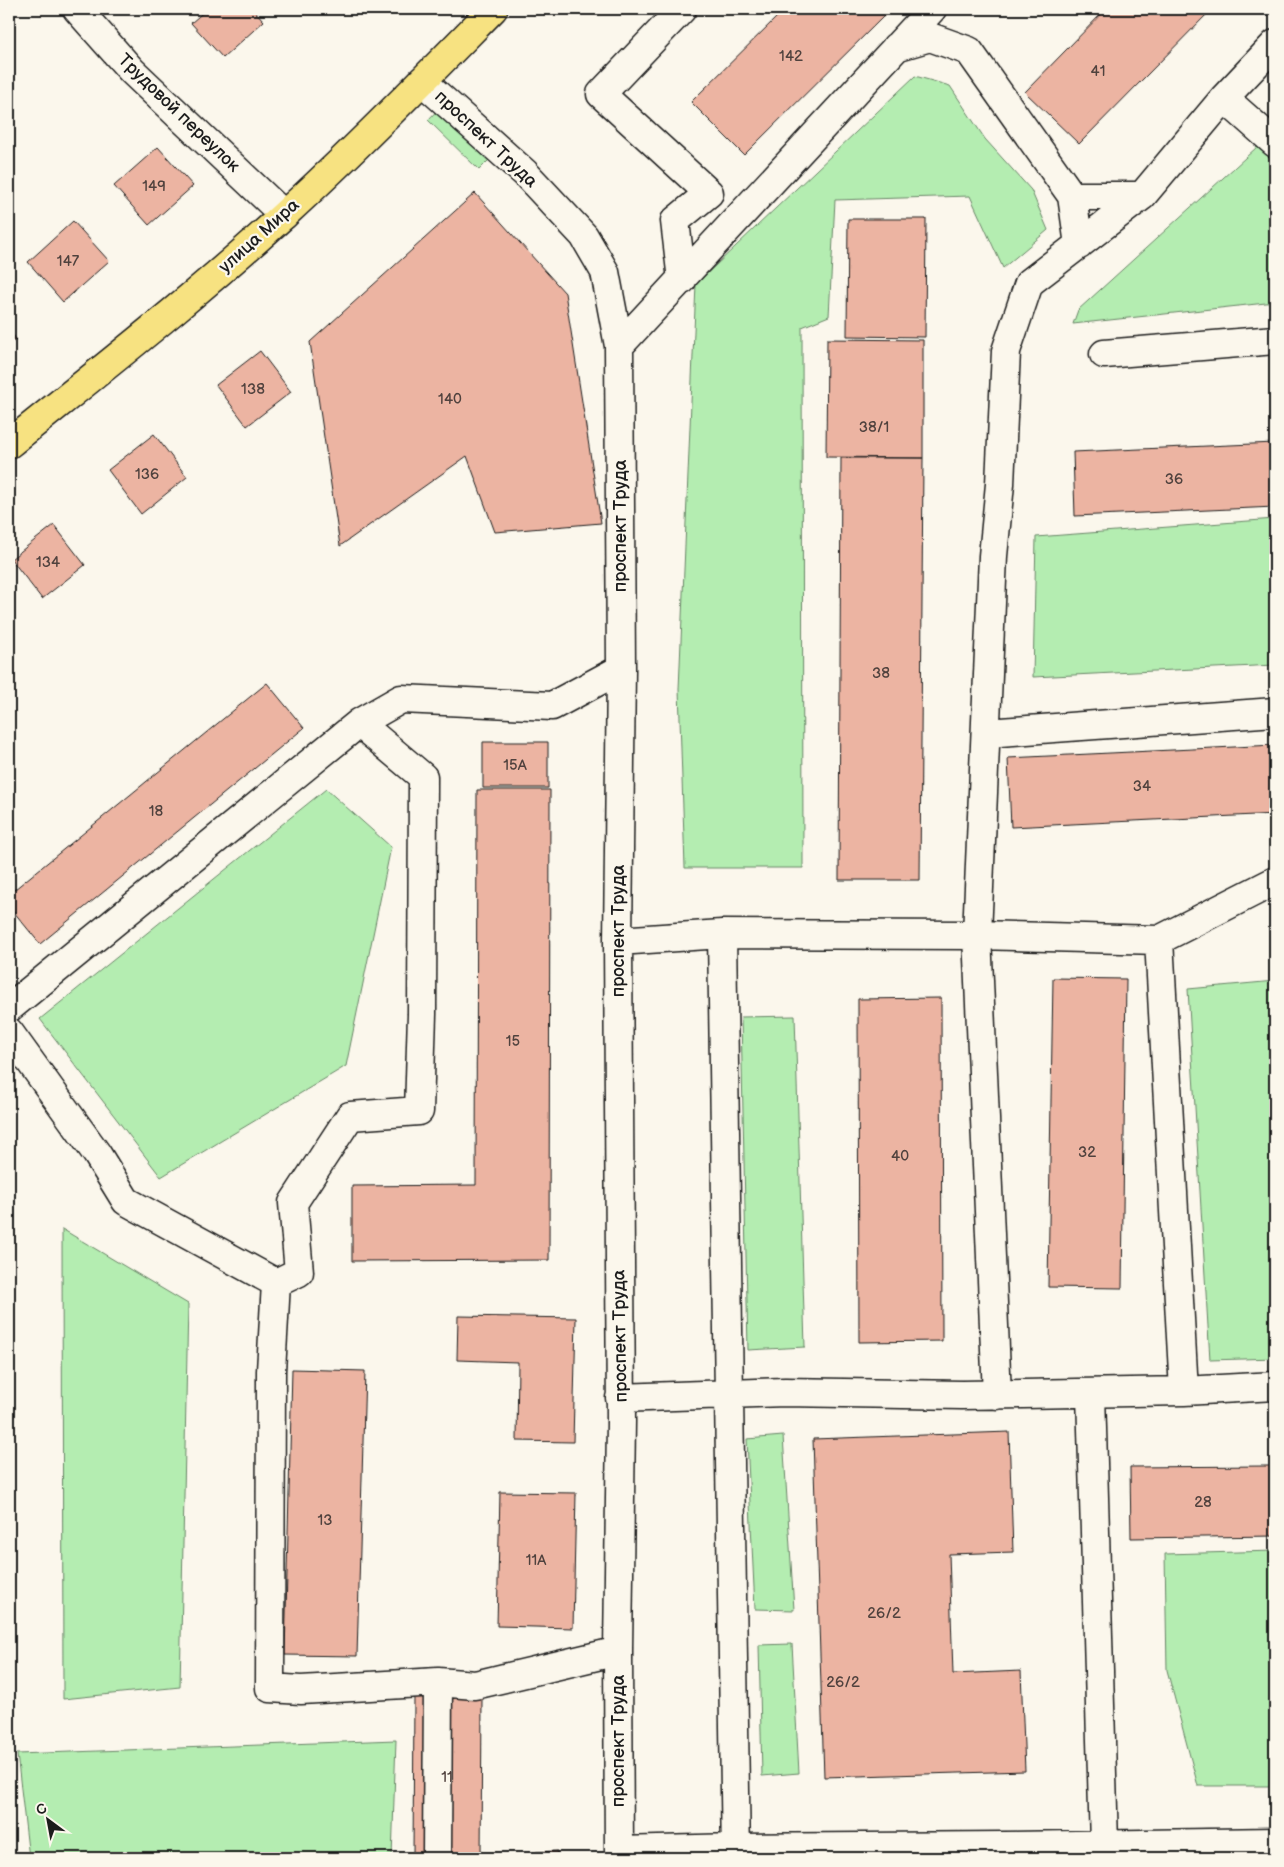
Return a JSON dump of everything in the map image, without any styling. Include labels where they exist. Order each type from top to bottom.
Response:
[{"type":"main road","name":"улица Мира","points":[[9,444],[180,307],[284,215],[340,163],[493,9]]},
{"type":"street","name":"Трудовой переулок","points":[[77,9],[132,71],[284,215]]},
{"type":"street","points":[[682,9],[601,94],[710,193],[675,221],[682,280]]},
{"type":"street","points":[[619,346],[932,9]]},
{"type":"street","points":[[896,48],[930,37],[969,50],[1072,196],[1079,245]]},
{"type":"street","points":[[997,1395],[977,935],[993,556],[1000,484],[1006,351],[1029,283],[1142,196],[1224,98],[1275,44]]},
{"type":"street","name":"проспект Труда","points":[[422,81],[525,173],[584,236],[605,272],[619,346],[621,669],[618,941],[619,1854]]},
{"type":"street","points":[[1224,98],[1275,143]]},
{"type":"street","points":[[1072,196],[1142,196]]},
{"type":"street","points":[[1104,354],[1275,340]]},
{"type":"street","points":[[9,1008],[359,723],[400,699],[552,706],[621,669]]},
{"type":"street","points":[[986,733],[1275,712]]},
{"type":"street","points":[[276,1283],[300,1272],[293,1203],[350,1116],[419,1111],[422,1014],[423,777],[359,723]]},
{"type":"street","points":[[618,941],[722,934],[977,935],[1159,940],[1275,880]]},
{"type":"street","points":[[722,934],[736,1853]]},
{"type":"street","points":[[1159,940],[1184,1391]]},
{"type":"street","points":[[9,1032],[97,1154],[126,1201],[276,1283]]},
{"type":"street","points":[[276,1283],[271,1371],[270,1688],[301,1690],[438,1682],[475,1685],[618,1651]]},
{"type":"street","points":[[620,1398],[786,1392],[997,1395],[1091,1394],[1275,1386]]},
{"type":"street","points":[[1091,1394],[1104,1844]]},
{"type":"street","points":[[437,1858],[438,1682]]},
{"type":"street","points":[[619,1854],[1005,1852],[1104,1844],[1260,1848]]},
{"type":"green space","points":[[915,76],[950,86],[985,139],[1031,190],[1048,230],[1003,268],[970,196],[835,200],[829,316],[802,327],[803,868],[685,868],[679,689],[696,284]]},
{"type":"green space","points":[[448,99],[502,147],[479,170],[428,120]]},
{"type":"green space","points":[[1268,137],[1275,144],[1275,302],[1073,324],[1078,310]]},
{"type":"green space","points":[[1275,519],[1275,665],[1033,677],[1036,537]]},
{"type":"green space","points":[[326,789],[391,847],[346,1066],[161,1177],[40,1019]]},
{"type":"green space","points":[[1275,981],[1275,1358],[1210,1360],[1188,989]]},
{"type":"green space","points":[[795,1016],[805,1347],[748,1350],[741,1017]]},
{"type":"green space","points":[[62,1229],[188,1304],[180,1687],[63,1699]]},
{"type":"green space","points":[[783,1436],[794,1610],[755,1609],[747,1439]]},
{"type":"green space","points":[[1275,1551],[1275,1786],[1198,1786],[1167,1670],[1165,1554]]},
{"type":"green space","points":[[792,1644],[799,1773],[762,1776],[759,1645]]},
{"type":"green space","points":[[396,1740],[392,1858],[29,1858],[17,1754]]},
{"type":"building","points":[[207,9],[253,9],[264,21],[223,58],[191,23]]},
{"type":"building","points":[[785,9],[890,10],[744,155],[691,102]]},
{"type":"building","points":[[1106,9],[1212,9],[1079,144],[1025,92]]},
{"type":"building","points":[[158,147],[193,186],[149,225],[114,186]]},
{"type":"building","points":[[475,193],[565,293],[601,523],[495,532],[467,456],[340,546],[310,342]]},
{"type":"building","points":[[848,219],[926,219],[925,337],[847,336]]},
{"type":"building","points":[[73,221],[109,261],[63,302],[28,262]]},
{"type":"building","points":[[9,330],[16,339],[9,345]]},
{"type":"building","points":[[827,339],[923,340],[923,458],[826,457]]},
{"type":"building","points":[[260,351],[291,392],[247,426],[216,385]]},
{"type":"building","points":[[154,434],[187,477],[141,514],[108,470]]},
{"type":"building","points":[[1275,443],[1275,507],[1075,516],[1073,452]]},
{"type":"building","points":[[841,458],[923,458],[920,880],[839,880]]},
{"type":"building","points":[[54,525],[85,565],[42,599],[11,559]]},
{"type":"building","points":[[267,683],[304,728],[40,944],[9,906],[9,894]]},
{"type":"building","points":[[483,742],[548,742],[548,788],[483,788]]},
{"type":"building","points":[[1275,745],[1275,814],[1011,827],[1008,758]]},
{"type":"building","points":[[477,790],[550,790],[549,1260],[352,1261],[352,1186],[476,1185]]},
{"type":"building","points":[[1053,978],[1126,979],[1122,1288],[1048,1287]]},
{"type":"building","points":[[941,998],[942,1341],[859,1342],[858,999]]},
{"type":"building","points":[[458,1316],[576,1318],[573,1442],[517,1441],[518,1362],[457,1360]]},
{"type":"building","points":[[292,1369],[365,1371],[357,1656],[285,1655]]},
{"type":"building","points":[[1009,1432],[1013,1552],[949,1554],[953,1674],[1021,1671],[1025,1771],[824,1777],[813,1439]]},
{"type":"building","points":[[1275,1466],[1275,1536],[1131,1538],[1130,1467]]},
{"type":"building","points":[[500,1492],[576,1493],[573,1628],[497,1626]]},
{"type":"building","points":[[414,1696],[482,1696],[481,1858],[413,1858]]},
{"type":"building","points":[[557,1851],[557,1858],[536,1858],[536,1852]]}]
